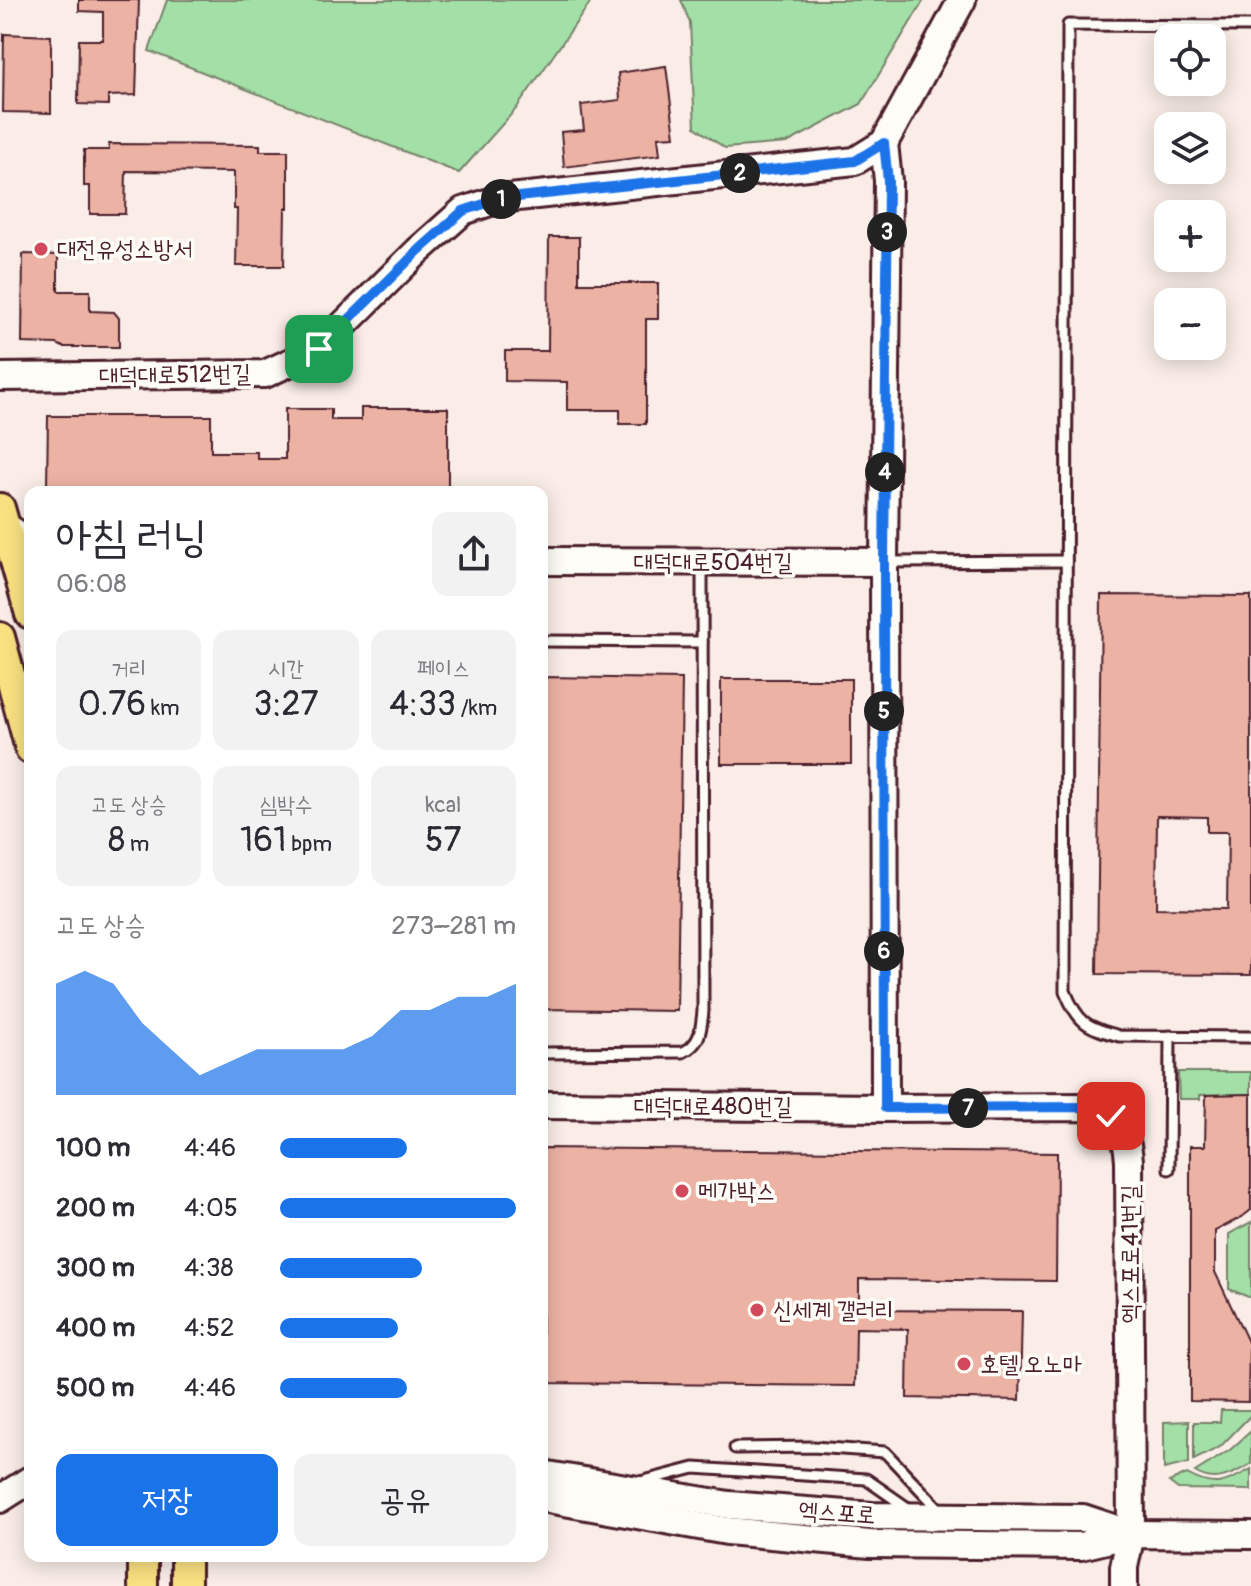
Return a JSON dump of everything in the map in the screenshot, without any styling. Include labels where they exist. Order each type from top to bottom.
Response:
[{"type":"main road","points":[[2,517],[24,591]]},
{"type":"main road","points":[[0,637],[24,727]]},
{"type":"main road","points":[[143,1562],[143,1586]]},
{"type":"main road","points":[[186,1562],[186,1586]]},
{"type":"street","points":[[885,1108],[884,562],[888,181],[884,143],[962,0]]},
{"type":"street","name":"대덕대로512번길","points":[[0,377],[265,374],[319,349],[463,211],[499,199],[855,161],[884,143]]},
{"type":"street","points":[[2,517],[24,537]]},
{"type":"street","name":"대덕대로504번길","points":[[548,561],[884,562]]},
{"type":"street","name":"대덕대로480번길","points":[[548,1105],[885,1108]]},
{"type":"street","name":"엑스포로41번길","points":[[885,1108],[1087,1107],[1101,1109],[1111,1116],[1125,1136],[1129,1161],[1131,1534],[1124,1567],[1130,1586]]},
{"type":"street","name":"엑스포로","points":[[548,1475],[729,1505],[872,1516],[1083,1518],[1131,1534]]},
{"type":"street","name":"엑스포로","points":[[548,1499],[727,1531],[870,1544],[1081,1546],[1131,1534],[1251,1535]]},
{"type":"lane","points":[[1251,26],[1068,25],[1065,991],[1081,1021],[1098,1031],[1119,1036],[1251,1037]]},
{"type":"lane","points":[[884,562],[1066,561]]},
{"type":"lane","points":[[548,1053],[683,1052],[698,1041],[703,1011],[702,562]]},
{"type":"lane","points":[[548,641],[702,642]]},
{"type":"lane","points":[[1169,1169],[1170,1036]]},
{"type":"lane","points":[[735,1448],[813,1447],[885,1452],[946,1516]]},
{"type":"lane","points":[[624,1487],[694,1468],[866,1479],[918,1516]]},
{"type":"green space","points":[[167,0],[592,0],[516,109],[459,173],[149,51]]},
{"type":"green space","points":[[681,0],[924,0],[861,104],[787,143],[725,148],[695,127],[690,23]]},
{"type":"green space","points":[[1178,1072],[1251,1072],[1251,1094],[1200,1095],[1200,1099],[1179,1099]]},
{"type":"green space","points":[[1251,1222],[1251,1298],[1229,1289],[1229,1234]]},
{"type":"green space","points":[[1221,1410],[1251,1410],[1251,1415],[1220,1447],[1194,1460],[1194,1422],[1220,1422]]},
{"type":"green space","points":[[1189,1421],[1189,1463],[1164,1469],[1164,1422]]},
{"type":"green space","points":[[1251,1431],[1251,1464],[1217,1478],[1195,1472],[1230,1450]]},
{"type":"green space","points":[[1251,1469],[1251,1490],[1178,1489],[1169,1482],[1187,1474],[1205,1482],[1219,1483]]},
{"type":"building","points":[[79,0],[139,0],[136,95],[108,96],[108,105],[78,104],[79,40],[103,40],[103,12],[79,11]]},
{"type":"building","points":[[4,34],[51,36],[51,113],[3,112]]},
{"type":"building","points":[[666,66],[675,136],[658,137],[660,155],[564,167],[561,132],[584,130],[581,105],[620,100],[618,73]]},
{"type":"building","points":[[109,144],[260,145],[260,151],[288,151],[284,266],[236,266],[234,172],[126,171],[125,214],[90,214],[90,186],[84,186],[84,150],[109,150]]},
{"type":"building","points":[[549,237],[579,237],[579,283],[658,283],[658,319],[646,319],[646,424],[620,424],[620,410],[567,410],[567,382],[505,381],[505,351],[548,351]]},
{"type":"building","points":[[23,254],[58,255],[58,291],[90,291],[90,311],[114,312],[119,318],[119,347],[22,343]]},
{"type":"building","points":[[361,408],[448,408],[448,486],[47,486],[48,416],[211,416],[211,452],[257,452],[257,459],[285,459],[285,409],[331,409],[331,420],[361,420]]},
{"type":"building","points":[[1101,595],[1251,596],[1251,975],[1097,974]],"holes":[[[1157,816],[1207,817],[1207,832],[1228,832],[1227,909],[1156,908]]]},
{"type":"building","points":[[548,677],[682,679],[677,1011],[548,1009]]},
{"type":"building","points":[[721,679],[851,679],[851,764],[721,764]]},
{"type":"building","points":[[1251,1094],[1251,1210],[1215,1231],[1215,1272],[1249,1344],[1248,1402],[1190,1401],[1190,1146],[1205,1146],[1206,1095]]},
{"type":"building","points":[[548,1148],[1057,1153],[1056,1281],[859,1279],[859,1310],[1022,1311],[1020,1400],[907,1398],[908,1329],[856,1328],[855,1386],[548,1383]]},
{"type":"place","name":"대전유성소방서","points":[[41,249]]},
{"type":"place","name":"메가박스","points":[[682,1191]]},
{"type":"place","name":"신세계 갤러리","points":[[757,1310]]},
{"type":"place","name":"호텔 오노마","points":[[964,1364]]},
{"type":"route","points":[[319,349],[463,211],[499,199],[855,161],[884,143],[888,181],[884,562],[885,1108],[1087,1107],[1101,1109],[1111,1116]]}]
